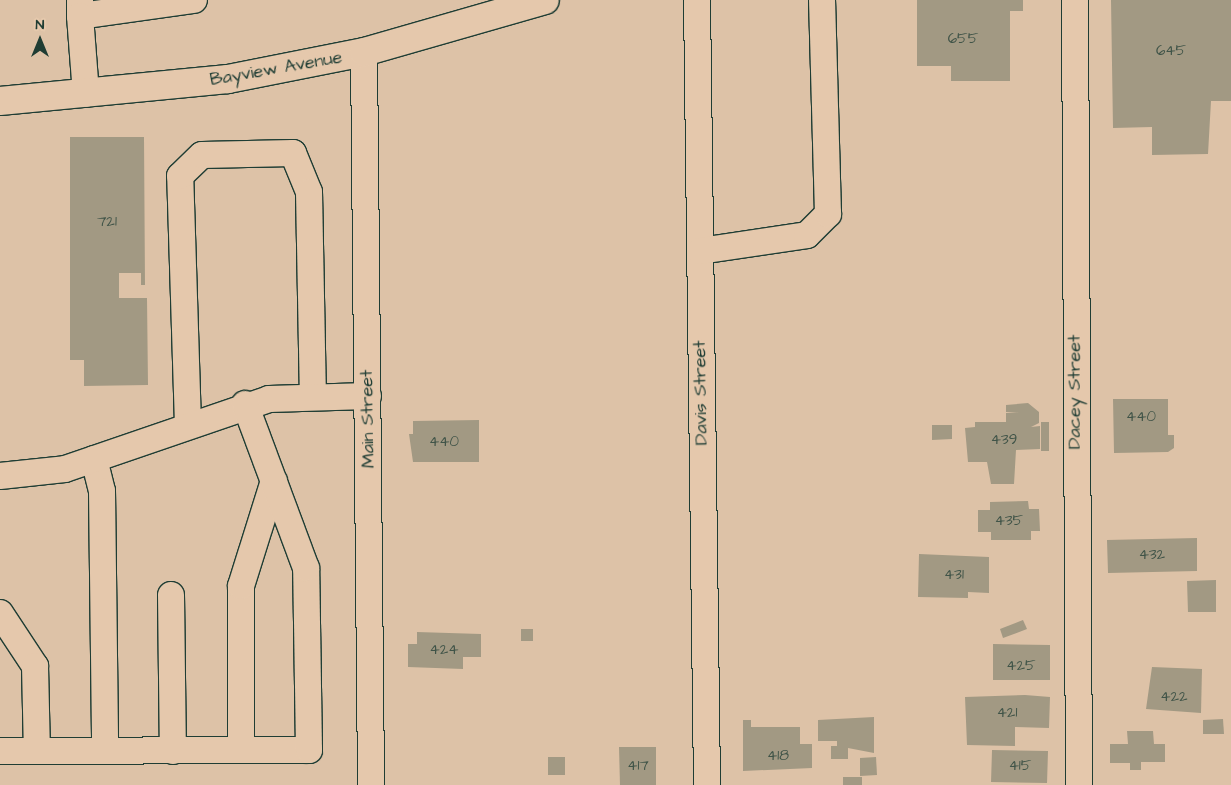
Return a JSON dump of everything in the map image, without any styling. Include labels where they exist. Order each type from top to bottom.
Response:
[{"type":"main road","name":"Bayview Avenue","points":[[0,101],[228,79],[364,52],[545,0]]},
{"type":"street","points":[[86,94],[80,8],[194,0]]},
{"type":"street","name":"Davis Street","points":[[697,0],[707,785]]},
{"type":"street","points":[[700,251],[807,235],[828,214],[822,0]]},
{"type":"street","name":"Dacey Street","points":[[1075,0],[1079,785]]},
{"type":"street","name":"Main Street","points":[[364,52],[372,785]]},
{"type":"street","points":[[188,425],[180,176],[202,156],[293,153],[310,192],[313,396]]},
{"type":"street","points":[[0,476],[66,469],[245,404],[313,396],[368,396]]},
{"type":"street","points":[[0,751],[309,750],[306,568],[245,404]]},
{"type":"street","points":[[94,459],[102,491],[105,750]]},
{"type":"street","points":[[241,750],[241,586],[274,481]]},
{"type":"street","points":[[171,595],[173,750]]},
{"type":"street","points":[[0,613],[36,666],[37,751]]},
{"type":"building","points":[[917,0],[1023,0],[1023,11],[1010,11],[1010,81],[951,81],[951,66],[917,66]]},
{"type":"building","points":[[1111,0],[1231,0],[1231,101],[1211,101],[1208,154],[1152,155],[1152,127],[1113,128]]},
{"type":"building","points":[[70,137],[144,137],[145,285],[141,285],[141,273],[119,273],[119,298],[147,298],[148,385],[84,386],[84,360],[70,360]]},
{"type":"building","points":[[1113,399],[1168,399],[1168,435],[1174,435],[1174,448],[1168,452],[1114,453]]},
{"type":"building","points":[[1028,403],[1039,412],[1039,423],[1031,427],[1040,426],[1040,449],[1016,450],[1014,484],[991,484],[987,462],[968,462],[965,428],[975,427],[975,422],[1006,422],[1006,413],[1019,412],[1006,412],[1006,405]]},
{"type":"building","points":[[479,420],[479,462],[413,462],[409,434],[413,434],[413,421]]},
{"type":"building","points":[[1041,422],[1049,422],[1049,451],[1041,451]]},
{"type":"building","points":[[932,425],[952,425],[952,439],[932,440]]},
{"type":"building","points":[[1028,501],[1029,509],[1039,509],[1040,531],[1031,531],[1031,540],[991,540],[991,532],[978,532],[978,510],[990,510],[990,502]]},
{"type":"building","points":[[1197,538],[1197,571],[1108,573],[1107,540]]},
{"type":"building","points":[[919,554],[989,557],[989,593],[968,592],[968,598],[918,597]]},
{"type":"building","points":[[1216,580],[1216,612],[1188,612],[1187,581]]},
{"type":"building","points":[[1023,620],[1027,629],[1003,638],[1000,629]]},
{"type":"building","points":[[521,629],[533,629],[533,641],[521,641]]},
{"type":"building","points":[[417,632],[481,634],[481,657],[463,657],[463,669],[408,667],[408,644],[417,644]]},
{"type":"building","points":[[993,644],[1050,645],[1050,680],[993,680]]},
{"type":"building","points":[[1152,667],[1202,669],[1201,713],[1146,709]]},
{"type":"building","points":[[1025,695],[1050,697],[1049,728],[1015,727],[1015,746],[967,745],[965,697]]},
{"type":"building","points":[[874,717],[874,753],[848,748],[848,759],[831,759],[831,746],[837,746],[837,741],[818,741],[818,720]]},
{"type":"building","points":[[1223,719],[1224,734],[1203,734],[1203,720]]},
{"type":"building","points":[[743,720],[751,720],[751,727],[800,727],[800,744],[812,744],[812,768],[743,771]]},
{"type":"building","points":[[1127,731],[1153,731],[1154,744],[1165,744],[1165,762],[1141,762],[1141,770],[1130,770],[1130,763],[1110,763],[1110,744],[1128,744]]},
{"type":"building","points":[[619,747],[656,747],[656,785],[620,785]]},
{"type":"building","points":[[992,750],[1048,751],[1047,783],[991,782]]},
{"type":"building","points":[[548,757],[565,757],[565,775],[548,775]]},
{"type":"building","points":[[876,757],[877,775],[860,776],[860,758]]},
{"type":"building","points":[[843,777],[862,777],[862,785],[843,785]]}]
